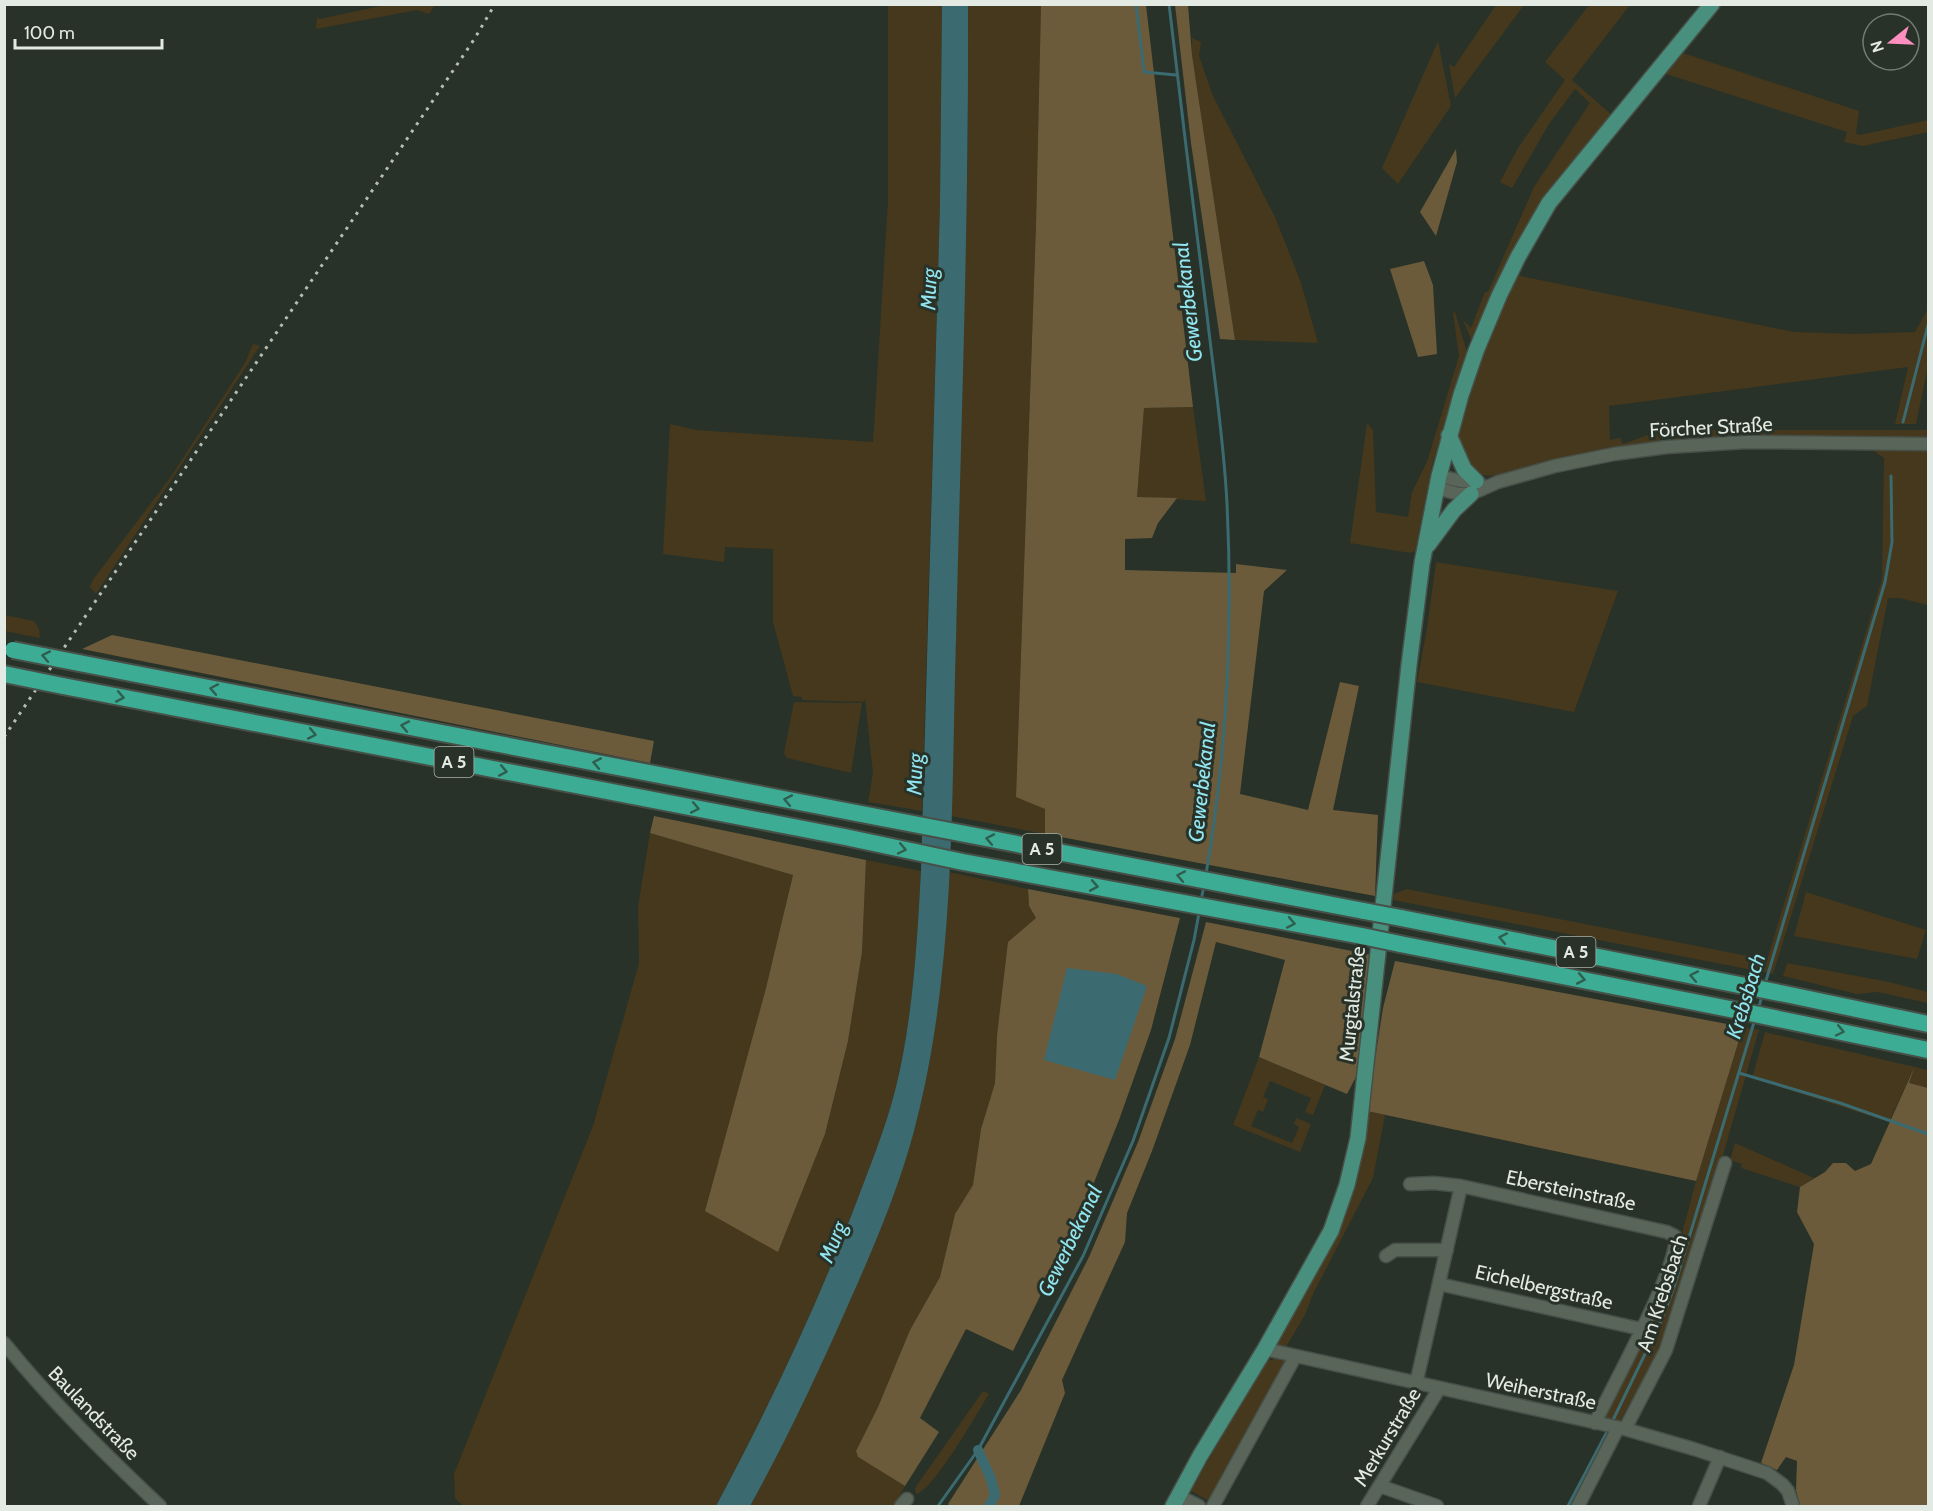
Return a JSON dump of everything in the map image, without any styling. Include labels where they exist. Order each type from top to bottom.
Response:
[{"type":"highway","name":"A 5","points":[[9,649],[1401,918],[1929,1024]]},
{"type":"highway","name":"A 5","points":[[4,674],[975,864],[1362,936],[1929,1050]]},
{"type":"main road","name":"Murgtalstraße","points":[[1176,1501],[1200,1456],[1265,1349],[1330,1231],[1347,1185],[1359,1138],[1409,665],[1424,550],[1449,435],[1476,351],[1518,257],[1549,203],[1712,4]]},
{"type":"main road","points":[[1424,550],[1474,488],[1449,435]]},
{"type":"street","name":"Förcher Straße","points":[[1474,488],[1555,466],[1604,456],[1677,446],[1747,442],[1929,444]]},
{"type":"street","points":[[1438,482],[1459,494],[1474,488]]},
{"type":"street","name":"Am Krebsbach","points":[[1578,1506],[1612,1427],[1666,1350],[1725,1163]]},
{"type":"street","name":"Ebersteinstraße","points":[[1410,1184],[1434,1183],[1461,1186],[1672,1233],[1676,1241],[1669,1267],[1641,1329]]},
{"type":"street","points":[[1416,1384],[1461,1186]]},
{"type":"street","points":[[1386,1256],[1395,1250],[1447,1250]]},
{"type":"street","name":"Eichelbergstraße","points":[[1439,1284],[1641,1329]]},
{"type":"street","points":[[1612,1427],[1641,1329]]},
{"type":"street","name":"Baulandstraße","points":[[4,1343],[67,1416],[160,1506]]},
{"type":"street","name":"Weiherstraße","points":[[1265,1349],[1612,1427],[1720,1457],[1758,1469],[1775,1478],[1788,1491],[1792,1504]]},
{"type":"street","points":[[1213,1506],[1295,1357]]},
{"type":"street","name":"Merkurstraße","points":[[1367,1506],[1439,1389]]},
{"type":"street","points":[[1699,1506],[1720,1457]]},
{"type":"street","points":[[1380,1485],[1437,1506]]},
{"type":"street","name":"Murgtalstraße","points":[[1176,1501],[1199,1506]]},
{"type":"shaded area","points":[[390,4],[435,5],[429,14],[417,10],[316,29],[317,17],[320,19]]},
{"type":"shaded area","points":[[888,5],[942,5],[940,204],[922,811],[868,802],[873,773],[865,699],[864,702],[802,700],[802,697],[793,696],[773,622],[773,549],[725,547],[724,562],[663,554],[670,424],[696,430],[873,442],[888,201]]},
{"type":"shaded area","points":[[968,5],[1041,5],[1036,225],[1016,796],[1045,809],[1045,834],[951,816],[968,140]]},
{"type":"shaded area","points":[[1041,5],[1146,5],[1193,407],[1144,408],[1137,497],[1177,498],[1158,523],[1152,538],[1125,539],[1125,570],[1236,573],[1236,564],[1287,570],[1264,591],[1240,794],[1308,810],[1340,682],[1359,686],[1333,810],[1378,815],[1375,896],[1045,834],[1045,809],[1016,797],[1036,225]]},
{"type":"shaded area","points":[[1175,5],[1188,5],[1192,55],[1235,340],[1220,339],[1191,143]]},
{"type":"shaded area","points":[[1496,5],[1524,5],[1455,98],[1449,64],[1454,67]]},
{"type":"shaded area","points":[[1589,5],[1630,5],[1572,80],[1613,116],[1529,223],[1471,339],[1463,320],[1471,328],[1485,292],[1488,292],[1534,187],[1590,103],[1575,89],[1549,124],[1512,188],[1500,182],[1518,148],[1565,80],[1545,62]]},
{"type":"shaded area","points":[[1192,38],[1201,42],[1199,56],[1213,96],[1275,217],[1300,280],[1318,343],[1235,340],[1192,55]]},
{"type":"shaded area","points":[[1438,41],[1451,106],[1398,184],[1382,168]]},
{"type":"shaded area","points":[[1680,52],[1859,111],[1856,133],[1860,135],[1928,120],[1928,132],[1863,146],[1844,142],[1847,132],[1663,73]]},
{"type":"shaded area","points":[[1456,149],[1457,162],[1436,236],[1420,212]]},
{"type":"shaded area","points":[[1424,261],[1433,285],[1437,354],[1418,357],[1390,269]]},
{"type":"shaded area","points":[[1516,275],[1794,332],[1854,334],[1915,332],[1928,309],[1928,366],[1916,424],[1895,424],[1908,367],[1609,406],[1610,440],[1620,438],[1623,444],[1659,431],[1662,436],[1658,443],[1509,473],[1488,476],[1476,473],[1465,463],[1457,440],[1493,319]]},
{"type":"shaded area","points":[[1455,312],[1467,352],[1432,465],[1415,551],[1410,553],[1350,543],[1367,423],[1373,430],[1376,512],[1408,517],[1412,492],[1427,462],[1459,356],[1453,313]]},
{"type":"shaded area","points":[[253,344],[260,346],[96,594],[90,587],[92,581],[170,478],[245,363]]},
{"type":"shaded area","points":[[1193,407],[1206,501],[1137,497],[1144,408]]},
{"type":"shaded area","points":[[1676,430],[1928,430],[1928,439],[1676,441],[1673,437]]},
{"type":"shaded area","points":[[1876,449],[1928,449],[1928,605],[1900,598],[1888,598],[1867,706],[1853,716],[1773,974],[1393,900],[1394,894],[1407,889],[1758,958],[1768,957],[1882,579],[1884,458],[1875,452]]},
{"type":"shaded area","points":[[1436,562],[1618,591],[1574,712],[1417,682]]},
{"type":"shaded area","points":[[4,615],[34,621],[39,629],[40,638],[5,631]]},
{"type":"shaded area","points":[[112,635],[654,741],[650,763],[82,649]]},
{"type":"shaded area","points":[[794,702],[862,703],[851,773],[787,758],[784,753]]},
{"type":"shaded area","points":[[654,816],[866,860],[862,952],[848,1041],[825,1134],[778,1252],[705,1211],[765,992],[793,875],[650,833]]},
{"type":"shaded area","points":[[650,833],[793,875],[765,992],[778,1252],[825,1134],[848,1041],[862,952],[866,860],[921,871],[910,1009],[891,1106],[840,1245],[807,1321],[754,1433],[716,1506],[463,1506],[455,1498],[454,1474],[593,1126],[639,963],[638,907]]},
{"type":"shaded area","points":[[949,872],[1028,889],[1029,906],[1036,918],[997,1036],[995,1083],[981,1129],[973,1185],[955,1214],[940,1277],[910,1330],[878,1407],[856,1451],[858,1457],[905,1486],[894,1506],[750,1506],[792,1424],[854,1289],[897,1186],[913,1133],[928,1069],[941,971]]},
{"type":"shaded area","points":[[1028,889],[1180,918],[1151,1030],[1119,1120],[1085,1205],[1013,1351],[966,1329],[920,1418],[939,1432],[905,1486],[858,1457],[856,1451],[878,1407],[910,1330],[940,1277],[955,1214],[973,1185],[981,1129],[995,1083],[997,1036],[1008,942],[1036,918],[1029,906]]},
{"type":"shaded area","points":[[1806,892],[1926,930],[1917,959],[1794,936]]},
{"type":"shaded area","points":[[1206,922],[1372,955],[1357,1075],[1347,1094],[1259,1057],[1285,960],[1216,942],[1190,1045],[1127,1213],[1125,1242],[1062,1380],[1065,1393],[1019,1506],[950,1506],[948,1504],[1021,1390],[1089,1257],[1138,1142],[1175,1039]]},
{"type":"shaded area","points":[[1395,961],[1743,1027],[1696,1181],[1367,1111],[1383,1008]]},
{"type":"shaded area","points":[[1787,963],[1889,982],[1928,992],[1928,1003],[1878,992],[1857,994],[1783,976]]},
{"type":"shaded area","points":[[1743,1027],[1759,1030],[1721,1162],[1669,1323],[1652,1364],[1620,1421],[1605,1417],[1669,1282],[1696,1181]]},
{"type":"shaded area","points":[[1765,1032],[1928,1070],[1928,1088],[1909,1084],[1911,1074],[1889,1122],[1752,1078]]},
{"type":"shaded area","points":[[1259,1057],[1325,1085],[1313,1115],[1305,1112],[1311,1098],[1270,1081],[1263,1097],[1268,1099],[1263,1112],[1258,1110],[1251,1126],[1292,1143],[1299,1127],[1294,1124],[1296,1118],[1311,1124],[1300,1152],[1233,1125]]},
{"type":"shaded area","points":[[1914,1068],[1909,1083],[1928,1088],[1928,1506],[1800,1506],[1796,1490],[1797,1461],[1786,1457],[1777,1470],[1761,1463],[1794,1365],[1814,1244],[1797,1212],[1800,1187],[1825,1172],[1833,1163],[1846,1163],[1855,1171],[1871,1164]]},
{"type":"shaded area","points":[[1367,1111],[1385,1115],[1373,1178],[1313,1294],[1305,1315],[1284,1349],[1276,1345],[1276,1342],[1304,1289]]},
{"type":"shaded area","points":[[1735,1143],[1814,1178],[1800,1187],[1741,1168],[1742,1164],[1730,1160]]},
{"type":"shaded area","points":[[1276,1358],[1283,1359],[1285,1363],[1209,1501],[1191,1491],[1263,1363]]},
{"type":"shaded area","points":[[983,1391],[989,1394],[955,1450],[933,1479],[916,1494],[915,1488]]},
{"type":"water","points":[[942,5],[968,5],[968,84],[952,825],[938,1010],[928,1071],[908,1153],[867,1263],[789,1432],[750,1506],[716,1506],[790,1359],[840,1245],[886,1120],[895,1091],[906,1036],[916,953],[921,870],[940,204]]},
{"type":"water","points":[[1067,968],[1117,974],[1147,986],[1115,1080],[1044,1060]]},
{"type":"waterway","points":[[1136,4],[1144,72],[1176,75]]},
{"type":"waterway","name":"Gewerbekanal","points":[[1169,4],[1224,457],[1229,550],[1227,689],[1219,782],[1206,874]]},
{"type":"waterway","name":"Krebsbach","points":[[1903,422],[1928,325]]},
{"type":"waterway","name":"Krebsbach","points":[[1765,984],[1885,582],[1892,542],[1891,476]]},
{"type":"waterway","name":"Gewerbekanal","points":[[1201,900],[1204,886]]},
{"type":"waterway","name":"Gewerbekanal","points":[[938,1506],[978,1450],[1083,1256],[1133,1141],[1169,1038],[1199,913]]},
{"type":"waterway","name":"Krebsbach","points":[[1758,1010],[1762,996]]},
{"type":"waterway","name":"Krebsbach","points":[[1612,1422],[1663,1317],[1675,1284],[1755,1019]]},
{"type":"waterway","points":[[1739,1073],[1840,1103],[1928,1134]]},
{"type":"waterway","name":"Krebsbach","points":[[1568,1506],[1609,1428]]},
{"type":"waterway","points":[[978,1450],[991,1479],[995,1495],[989,1506]]},
{"type":"railway","points":[[4,737],[475,38],[495,4]]},
{"type":"water label","name":"Murg","points":[[929,289]]},
{"type":"water label","name":"Murg","points":[[915,774]]},
{"type":"water label","name":"Murg","points":[[833,1242]]}]
